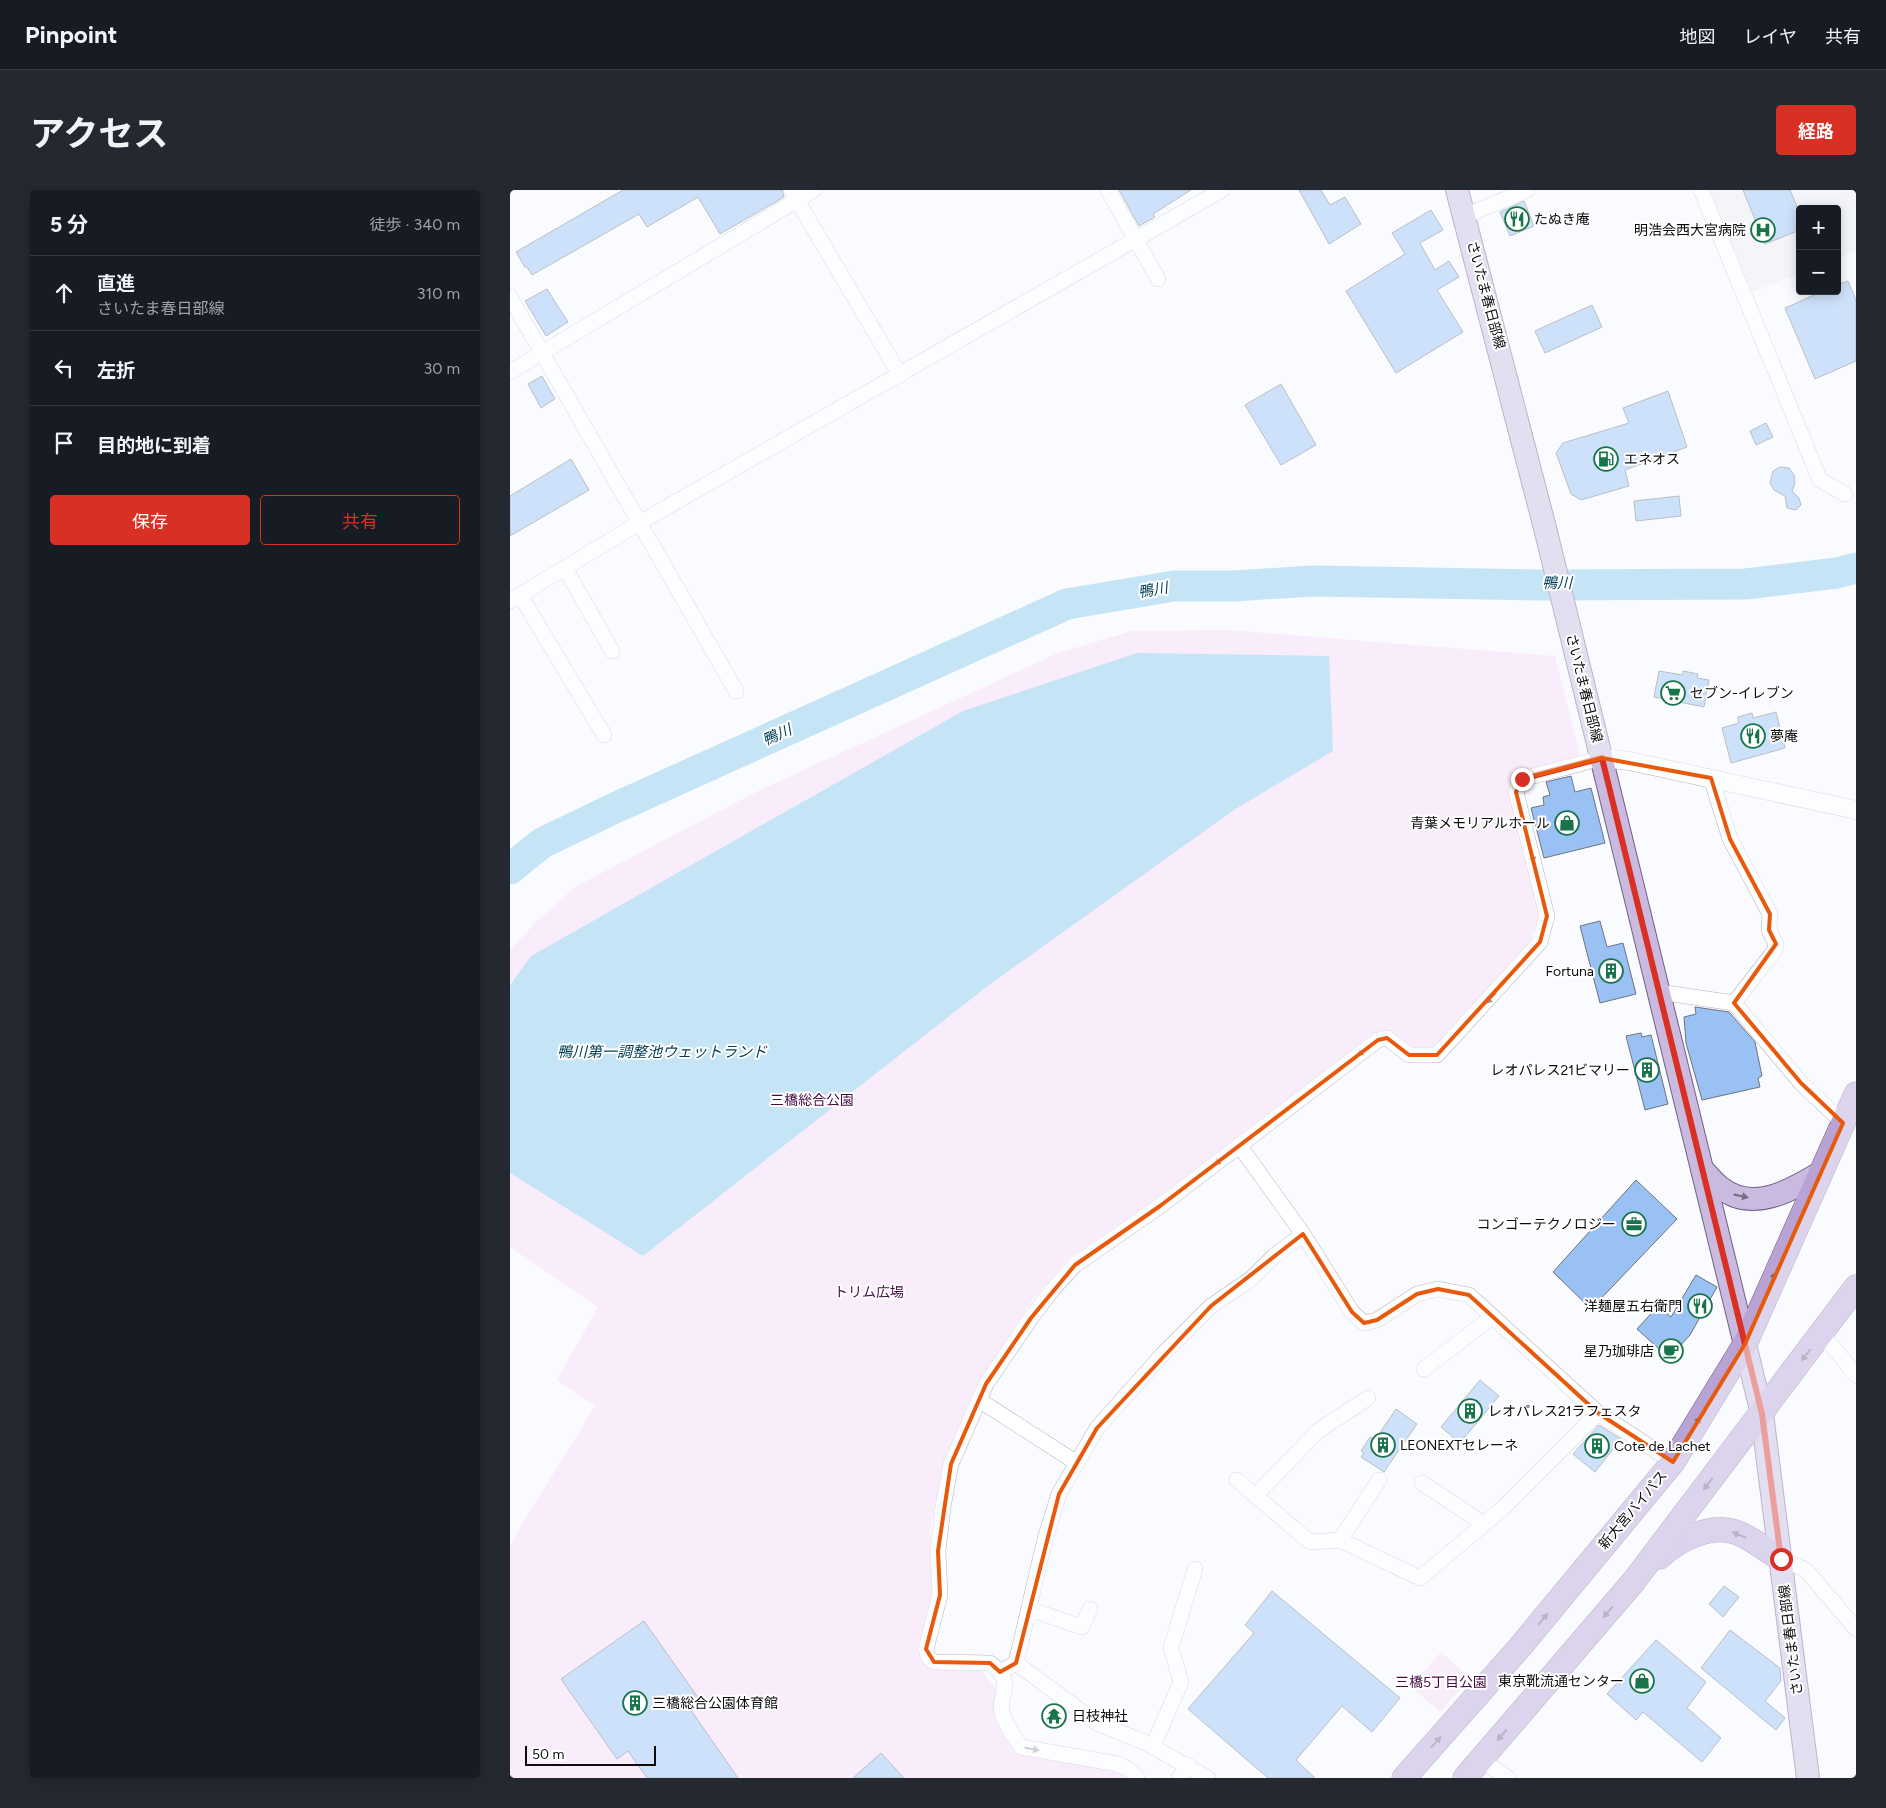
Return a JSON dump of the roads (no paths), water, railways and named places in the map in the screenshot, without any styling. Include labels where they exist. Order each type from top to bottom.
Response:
[{"type":"highway","name":"新大宮バイパス","points":[[1404,1778],[1520,1647],[1673,1462],[1745,1344],[1820,1173],[1850,1114],[1856,1094]]},
{"type":"highway","points":[[1465,1778],[1634,1581],[1762,1414],[1856,1287]]},
{"type":"highway","points":[[1634,1581],[1665,1552],[1689,1538],[1712,1530],[1738,1533],[1781,1559]]},
{"type":"main road","name":"さいたま春日部線","points":[[1457,190],[1545,528],[1762,1414],[1808,1778]]},
{"type":"main road","points":[[1702,1169],[1722,1189],[1737,1196],[1756,1198],[1773,1197],[1790,1191],[1820,1173]]},
{"type":"street","points":[[510,372],[794,195],[814,190]]},
{"type":"street","points":[[1108,190],[1158,279]]},
{"type":"street","points":[[604,735],[515,598],[639,524],[1222,190]]},
{"type":"street","points":[[1465,216],[1527,190]]},
{"type":"street","points":[[1701,190],[1820,480],[1845,494]]},
{"type":"street","points":[[794,195],[900,375]]},
{"type":"street","points":[[510,297],[736,691]]},
{"type":"street","points":[[565,568],[612,651]]},
{"type":"street","points":[[1138,1778],[1130,1770],[1118,1764],[1021,1747],[1002,1715],[1005,1684],[1000,1672],[990,1663],[934,1662],[928,1657],[926,1648],[940,1595],[938,1551],[943,1507],[951,1464],[986,1384],[1031,1318],[1053,1289],[1076,1265],[1160,1206],[1378,1040],[1387,1038],[1409,1055],[1437,1055],[1495,994],[1540,942],[1547,916],[1516,792],[1522,779],[1602,758],[1629,761],[1856,810]]},
{"type":"street","points":[[1711,778],[1730,839],[1770,914],[1769,930],[1776,944],[1775,950],[1734,1003]]},
{"type":"street","points":[[1659,992],[1734,1003],[1801,1083],[1850,1114]]},
{"type":"street","points":[[1239,1145],[1303,1234],[1352,1312],[1364,1322],[1377,1320],[1417,1294],[1438,1289],[1469,1296],[1598,1413],[1673,1462]]},
{"type":"street","points":[[1000,1672],[1016,1663],[1045,1539],[1059,1494],[1097,1428],[1162,1355],[1212,1306],[1251,1279],[1274,1256],[1303,1234]]},
{"type":"street","points":[[1424,1369],[1492,1317]]},
{"type":"street","points":[[1822,1334],[1856,1375]]},
{"type":"street","points":[[1255,1496],[1318,1431],[1368,1398]]},
{"type":"street","points":[[979,1400],[1077,1463]]},
{"type":"street","points":[[1237,1480],[1310,1542],[1340,1540],[1420,1578],[1484,1524],[1598,1413]]},
{"type":"street","points":[[1340,1540],[1379,1480]]},
{"type":"street","points":[[1422,1483],[1484,1524]]},
{"type":"street","points":[[1781,1559],[1806,1570],[1856,1630]]},
{"type":"street","points":[[1153,1746],[1181,1682],[1171,1648],[1195,1569]]},
{"type":"street","points":[[1030,1609],[1082,1627],[1090,1609]]},
{"type":"street","points":[[1016,1663],[1097,1723],[1153,1746],[1208,1778]]},
{"type":"street","points":[[1481,1760],[1508,1778]]},
{"type":"street","points":[[1179,1778],[1188,1765]]},
{"type":"water","name":"鴨川第一調整池ウェットランド","points":[[1137,653],[1329,656],[1333,751],[1234,810],[989,985],[643,1256],[510,1173],[510,985],[531,956],[963,711]]},
{"type":"waterway","name":"鴨川","points":[[510,869],[542,843],[617,807],[1067,604],[1174,586],[1233,586],[1313,581],[1545,585],[1746,584],[1837,573],[1856,568]]},
{"type":"place","name":"たぬき庵","points":[[1517,219]]},
{"type":"place","name":"明浩会西大宮病院","points":[[1763,230]]},
{"type":"place","name":"エネオス","points":[[1606,459]]},
{"type":"place","name":"セブン-イレブン","points":[[1673,693]]},
{"type":"place","name":"夢庵","points":[[1753,736]]},
{"type":"place","name":"青葉メモリアルホール","points":[[1567,823]]},
{"type":"place","name":"Fortuna","points":[[1611,971]]},
{"type":"place","name":"レオパレス21ビマリー","points":[[1647,1070]]},
{"type":"place","name":"コンゴーテクノロジー","points":[[1634,1224]]},
{"type":"place","name":"洋麺屋五右衛門","points":[[1700,1306]]},
{"type":"place","name":"星乃珈琲店","points":[[1671,1351]]},
{"type":"place","name":"レオパレス21ラフェスタ","points":[[1470,1411]]},
{"type":"place","name":"LEONEXTセレーネ","points":[[1383,1445]]},
{"type":"place","name":"Cote de Lachet","points":[[1597,1446]]},
{"type":"place","name":"東京靴流通センター","points":[[1642,1681]]},
{"type":"place","name":"三橋総合公園体育館","points":[[635,1703]]},
{"type":"place","name":"日枝神社","points":[[1054,1716]]},
{"type":"park label","name":"三橋総合公園","points":[[812,1100]]},
{"type":"park label","name":"トリム広場","points":[[869,1292]]},
{"type":"park label","name":"三橋5丁目公園","points":[[1441,1682]]}]
